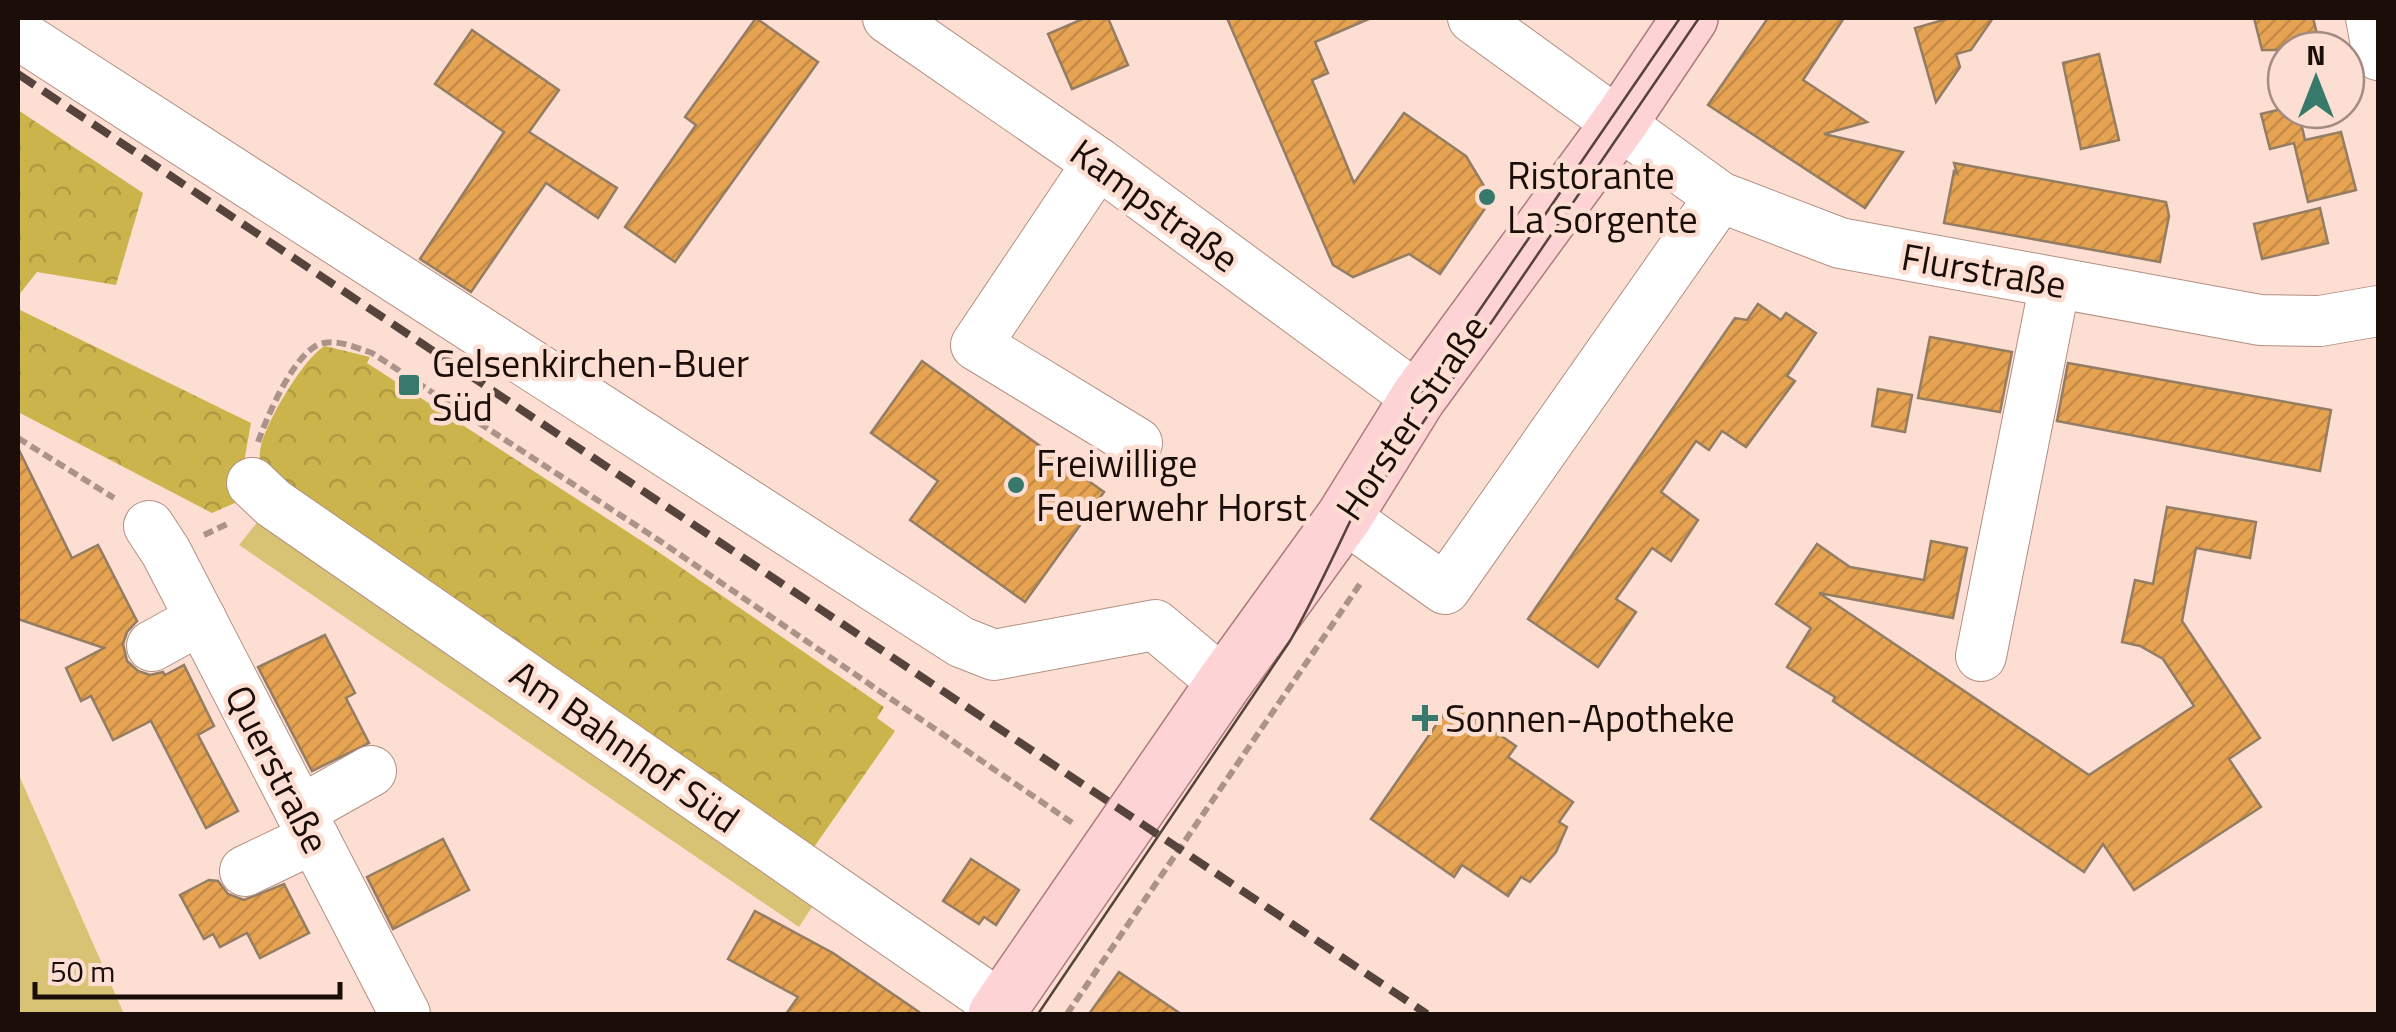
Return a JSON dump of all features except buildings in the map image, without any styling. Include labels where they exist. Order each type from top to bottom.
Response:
[{"type":"main road","name":"Horster Straße","points":[[999,1011],[1224,683],[1344,517],[1418,398],[1620,122],[1690,18]]},
{"type":"street","name":"Kampstraße","points":[[888,18],[1098,164],[1418,398]]},
{"type":"street","name":"Flurstraße","points":[[1473,18],[1720,196],[1840,242],[2260,320],[2320,321],[2378,311]]},
{"type":"street","points":[[2371,18],[2378,55]]},
{"type":"street","points":[[18,34],[961,642],[994,655],[1155,624],[1224,683]]},
{"type":"street","points":[[1098,164],[976,345],[1137,443]]},
{"type":"street","points":[[1344,517],[1445,590],[1720,196]]},
{"type":"street","points":[[1981,656],[2055,283]]},
{"type":"street","name":"Am Bahnhof Süd","points":[[262,493],[999,1011]]},
{"type":"street","name":"Querstraße","points":[[158,539],[404,1014]]},
{"type":"street","points":[[152,646],[201,619]]},
{"type":"street","points":[[245,872],[371,771]]},
{"type":"path","points":[[18,438],[122,503],[158,539],[262,493],[257,444],[263,426],[304,354],[326,342],[372,354],[660,542],[1112,850]]},
{"type":"path","points":[[1067,1014],[1368,572]]},
{"type":"shaded area","points":[[263,515],[818,898],[799,927],[239,545]]},
{"type":"shaded area","points":[[18,773],[124,1014],[18,1014]]},
{"type":"green space","points":[[18,110],[143,193],[116,285],[37,272],[18,296]]},
{"type":"green space","points":[[18,309],[251,423],[237,502],[212,513],[18,412]]},
{"type":"green space","points":[[325,346],[370,357],[367,363],[654,549],[884,707],[877,718],[895,731],[812,850],[260,470],[264,435],[278,406],[307,362]]},
{"type":"tram line","points":[[1038,1014],[1290,641],[1404,420],[1680,18]]},
{"type":"tram line","points":[[1381,484],[1699,18]]},
{"type":"railway","points":[[18,74],[1427,1014]]},
{"type":"place","name":"Ristorante La Sorgente","points":[[1487,197]]},
{"type":"place","name":"Gelsenkirchen-Buer Süd","points":[[409,385]]},
{"type":"place","name":"Freiwillige Feuerwehr Horst","points":[[1016,485]]},
{"type":"place","name":"Sonnen-Apotheke","points":[[1425,718]]}]
